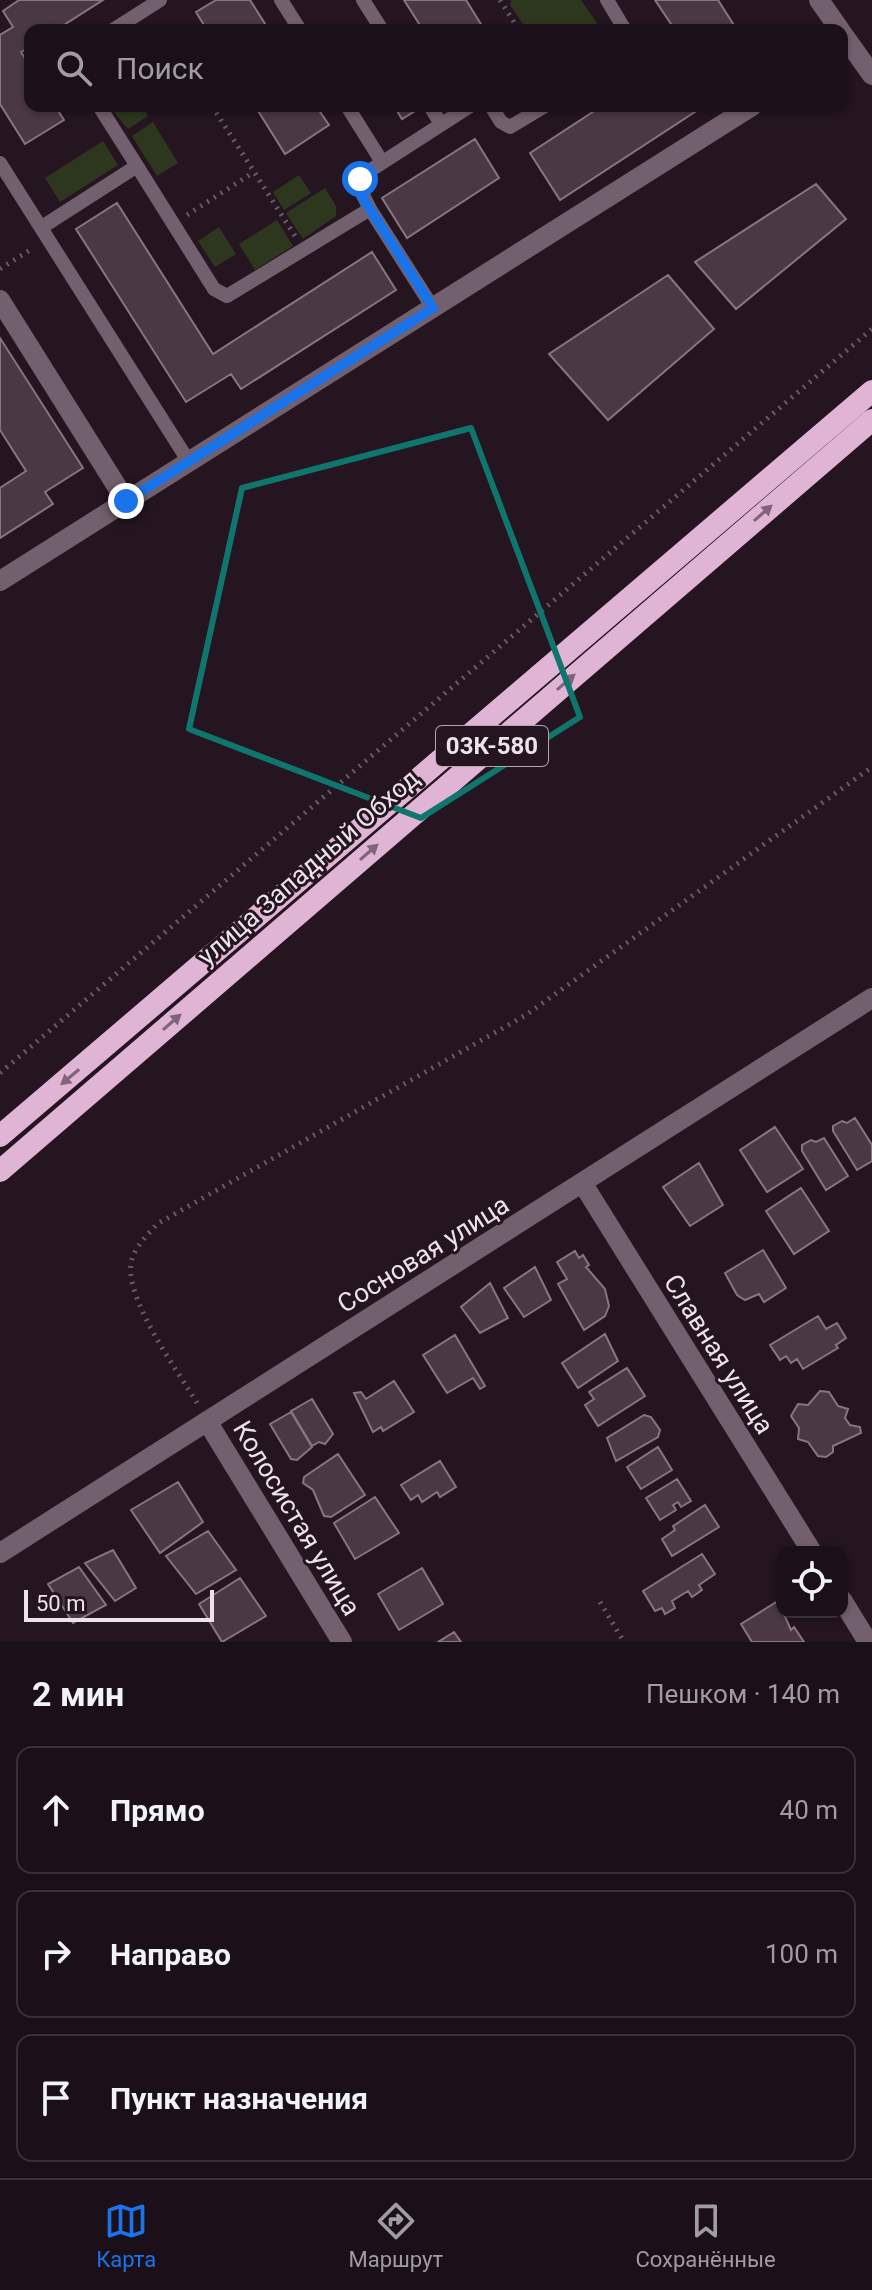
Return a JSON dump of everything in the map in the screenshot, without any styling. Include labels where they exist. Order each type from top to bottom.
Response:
[{"type":"highway","name":"улица Западный Обход","points":[[0,1136],[872,391]]},
{"type":"highway","name":"улица Западный Обход","points":[[0,1171],[872,420]]},
{"type":"street","points":[[819,0],[834,24]]},
{"type":"street","points":[[848,45],[872,75]]},
{"type":"street","points":[[0,581],[743,112]]},
{"type":"street","points":[[0,300],[126,501]]},
{"type":"street","name":"Сосновая улица","points":[[0,1553],[872,998]]},
{"type":"street","name":"Славная улица","points":[[583,1184],[808,1546]]},
{"type":"street","name":"Колосистая улица","points":[[207,1421],[342,1642]]},
{"type":"street","points":[[848,1610],[868,1642]]},
{"type":"lane","points":[[122,24],[160,0]]},
{"type":"lane","points":[[281,0],[296,24]]},
{"type":"lane","points":[[363,0],[378,24]]},
{"type":"lane","points":[[607,0],[621,24]]},
{"type":"lane","points":[[103,112],[214,289],[227,296],[370,209]]},
{"type":"lane","points":[[351,112],[382,162]]},
{"type":"lane","points":[[434,112],[441,124]]},
{"type":"lane","points":[[433,308],[361,195],[360,179],[460,112]]},
{"type":"lane","points":[[495,112],[501,122],[510,127],[535,112]]},
{"type":"lane","points":[[0,163],[189,462]]},
{"type":"lane","points":[[45,232],[137,166]]},
{"type":"path","points":[[500,0],[515,24]]},
{"type":"path","points":[[216,112],[304,250]]},
{"type":"path","points":[[173,224],[254,172]]},
{"type":"path","points":[[0,269],[45,232]]},
{"type":"path","points":[[0,1073],[872,329]]},
{"type":"path","points":[[207,1421],[135,1297],[130,1277],[132,1260],[157,1224],[526,1015],[872,767]]},
{"type":"path","points":[[600,1602],[624,1642]]},
{"type":"highlighted area","points":[[471,428],[580,717],[421,818],[189,729],[242,488]]},
{"type":"green space","points":[[511,0],[581,0],[598,24],[523,24],[510,5]]},
{"type":"green space","points":[[114,112],[146,112],[148,116],[128,129]]},
{"type":"green space","points":[[153,122],[178,163],[157,176],[132,136]]},
{"type":"green space","points":[[103,141],[118,165],[60,202],[45,178]]},
{"type":"green space","points":[[299,175],[311,193],[284,210],[273,192]]},
{"type":"green space","points":[[325,188],[336,206],[336,216],[303,239],[286,213]]},
{"type":"green space","points":[[277,220],[293,246],[255,270],[239,244]]},
{"type":"green space","points":[[219,227],[236,254],[215,267],[198,241]]},
{"type":"building","points":[[19,0],[103,0],[65,24],[24,24],[24,50],[21,52],[24,57],[24,112],[59,112],[64,120],[25,144],[0,104],[0,35],[13,27],[3,11]]},
{"type":"building","points":[[216,0],[250,0],[265,24],[203,24],[196,12]]},
{"type":"building","points":[[404,0],[466,0],[481,24],[419,24]]},
{"type":"building","points":[[655,0],[718,0],[733,24],[671,24]]},
{"type":"building","points":[[259,112],[320,112],[329,125],[285,154]]},
{"type":"building","points":[[398,112],[413,112],[402,119]]},
{"type":"building","points":[[593,112],[695,112],[560,200],[530,153]]},
{"type":"building","points":[[475,139],[499,178],[407,238],[382,198]]},
{"type":"building","points":[[816,184],[846,219],[736,309],[695,262]]},
{"type":"building","points":[[117,203],[213,354],[372,252],[396,290],[241,389],[231,374],[186,402],[76,229]]},
{"type":"building","points":[[668,275],[714,329],[608,420],[549,354]]},
{"type":"building","points":[[0,338],[83,468],[45,492],[53,504],[0,538],[0,488],[26,471],[0,430]]},
{"type":"building","points":[[855,1118],[872,1145],[872,1161],[857,1170],[833,1131],[833,1126]]},
{"type":"building","points":[[775,1127],[803,1169],[767,1192],[740,1150]]},
{"type":"building","points":[[824,1138],[848,1176],[826,1190],[802,1151],[802,1145]]},
{"type":"building","points":[[699,1163],[723,1205],[690,1226],[663,1187]]},
{"type":"building","points":[[801,1188],[829,1231],[794,1254],[766,1211]]},
{"type":"building","points":[[763,1250],[786,1288],[764,1302],[759,1294],[745,1300],[737,1295],[725,1273]]},
{"type":"building","points":[[575,1251],[579,1258],[583,1255],[589,1265],[586,1267],[605,1289],[609,1306],[605,1316],[584,1330],[558,1284],[567,1279],[557,1262]]},
{"type":"building","points":[[535,1267],[551,1300],[524,1317],[504,1288]]},
{"type":"building","points":[[490,1283],[508,1318],[480,1333],[461,1307]]},
{"type":"building","points":[[818,1316],[826,1329],[837,1323],[846,1338],[836,1345],[838,1348],[803,1369],[797,1359],[791,1363],[786,1356],[780,1360],[770,1345]]},
{"type":"building","points":[[605,1334],[618,1361],[578,1388],[562,1363]]},
{"type":"building","points":[[455,1335],[485,1386],[480,1389],[473,1378],[447,1393],[423,1355]]},
{"type":"building","points":[[627,1368],[645,1396],[598,1426],[585,1405],[594,1399],[589,1392]]},
{"type":"building","points":[[394,1381],[414,1412],[383,1431],[381,1427],[373,1432],[354,1393],[361,1392],[366,1399]]},
{"type":"building","points":[[820,1391],[829,1392],[838,1406],[848,1409],[845,1418],[850,1425],[860,1427],[861,1433],[833,1446],[833,1452],[826,1457],[818,1456],[808,1442],[798,1439],[799,1428],[791,1416],[798,1404],[808,1405]]},
{"type":"building","points":[[312,1399],[333,1434],[325,1444],[319,1442],[312,1446],[291,1411]]},
{"type":"building","points":[[291,1412],[312,1447],[297,1460],[291,1459],[270,1424]]},
{"type":"building","points":[[644,1415],[651,1417],[660,1430],[658,1437],[616,1461],[607,1438]]},
{"type":"building","points":[[658,1447],[672,1470],[641,1489],[627,1467]]},
{"type":"building","points":[[338,1454],[365,1495],[331,1517],[324,1516],[313,1490],[303,1483],[304,1477]]},
{"type":"building","points":[[440,1461],[456,1487],[440,1497],[437,1492],[422,1502],[418,1495],[411,1500],[401,1485]]},
{"type":"building","points":[[677,1479],[691,1501],[681,1507],[678,1502],[673,1505],[676,1510],[660,1520],[646,1498]]},
{"type":"building","points":[[178,1482],[203,1522],[160,1553],[131,1510]]},
{"type":"building","points":[[375,1497],[399,1533],[355,1559],[334,1523]]},
{"type":"building","points":[[705,1505],[719,1527],[672,1556],[662,1539],[675,1530],[673,1526]]},
{"type":"building","points":[[208,1531],[236,1570],[196,1594],[166,1556]]},
{"type":"building","points":[[113,1550],[136,1588],[115,1601],[85,1563]]},
{"type":"building","points":[[702,1554],[715,1574],[699,1585],[702,1590],[692,1597],[688,1591],[672,1601],[675,1608],[665,1614],[662,1608],[655,1611],[643,1591]]},
{"type":"building","points":[[79,1567],[106,1605],[73,1623],[48,1584]]},
{"type":"building","points":[[422,1568],[443,1604],[399,1630],[378,1594]]},
{"type":"building","points":[[240,1578],[266,1616],[222,1642],[199,1604]]},
{"type":"building","points":[[776,1602],[776,1618],[786,1618],[791,1630],[794,1627],[804,1642],[752,1642],[741,1624]]},
{"type":"building","points":[[454,1632],[461,1642],[438,1642]]},
{"type":"route","points":[[126,501],[433,308],[361,195],[360,179]]}]
